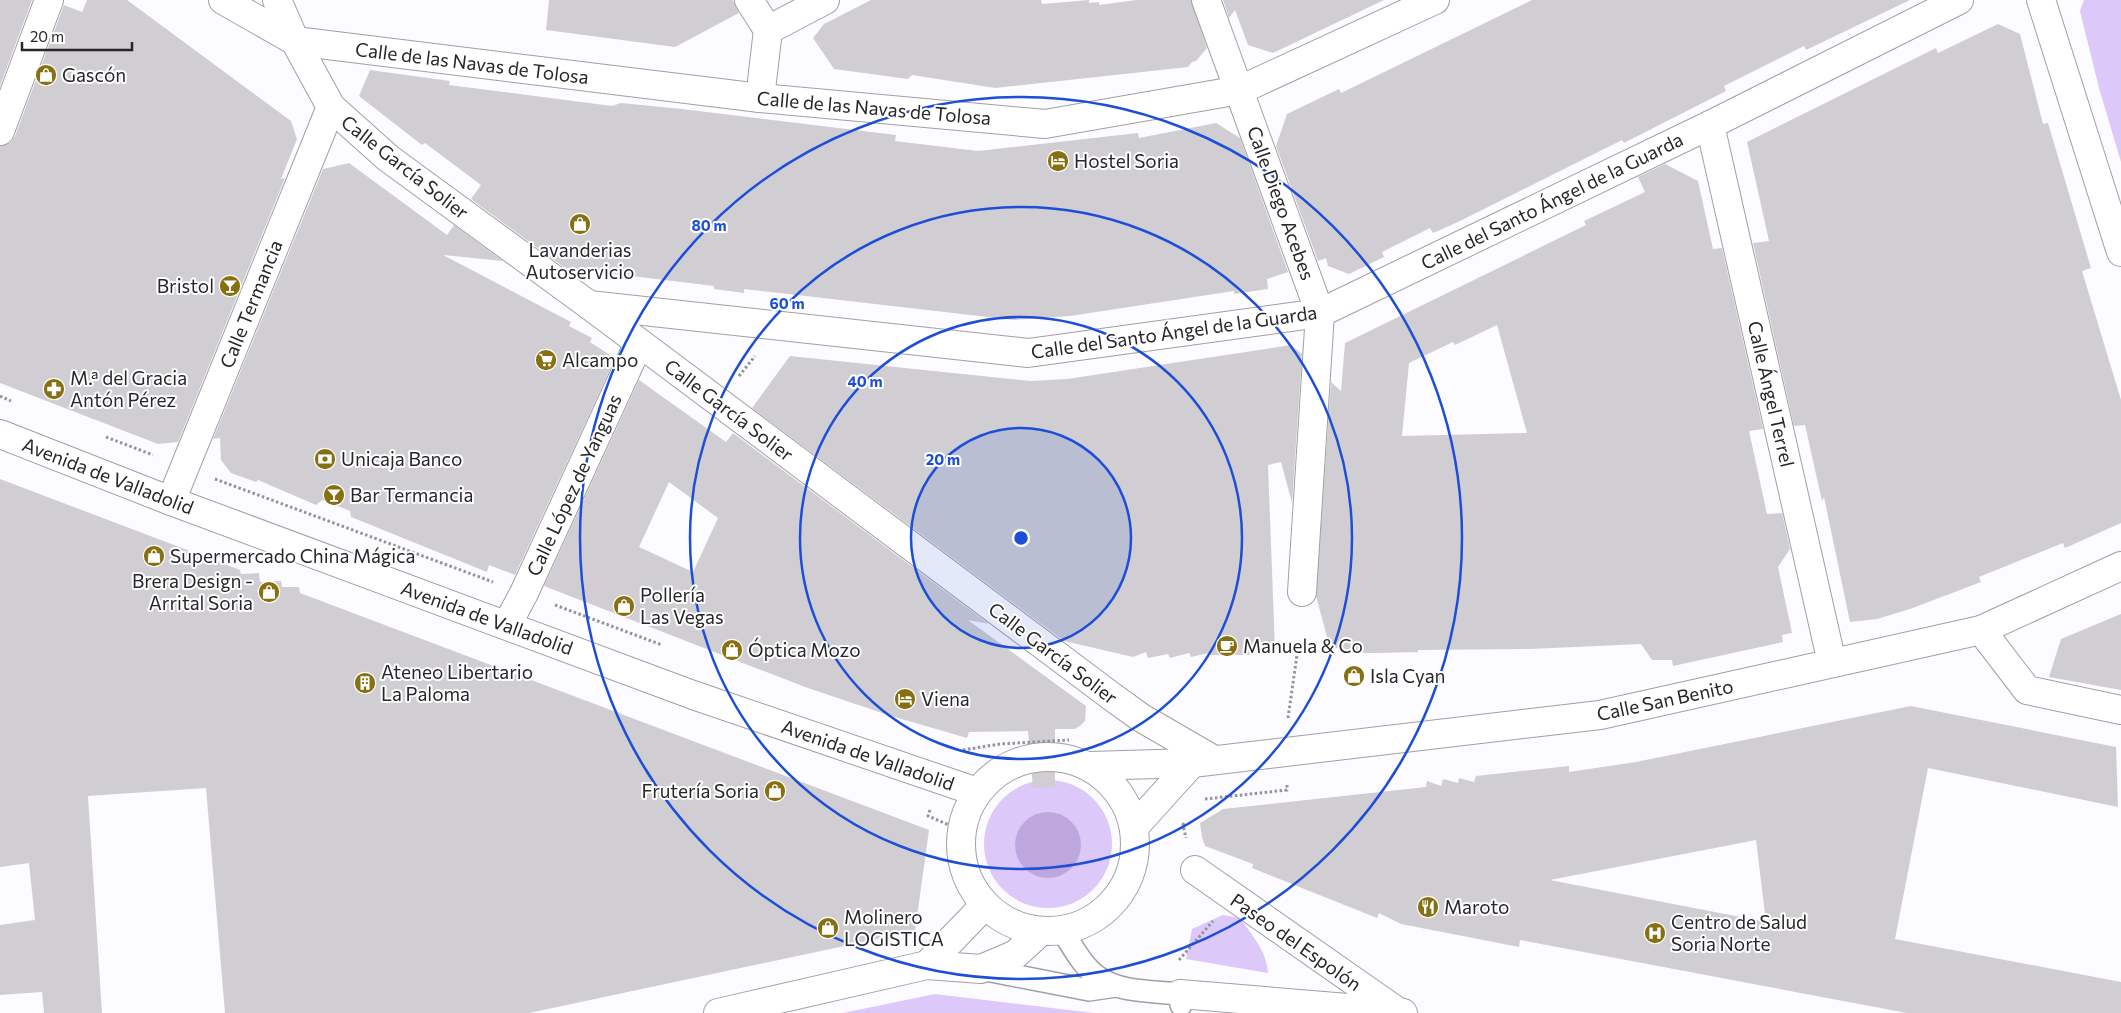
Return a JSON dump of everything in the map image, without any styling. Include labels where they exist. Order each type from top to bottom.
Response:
[{"type":"street","points":[[0,131],[49,0]]},
{"type":"street","points":[[223,0],[295,41]]},
{"type":"street","name":"Calle García Solier","points":[[277,0],[295,41],[331,107],[388,158],[589,305],[1111,696],[1203,761]]},
{"type":"street","points":[[750,0],[768,30],[760,98]]},
{"type":"street","points":[[768,30],[825,0]]},
{"type":"street","name":"Calle Diego Acebes","points":[[1206,0],[1320,313],[1302,592]]},
{"type":"street","name":"Calle de las Navas de Tolosa","points":[[295,41],[760,98],[1046,124],[1240,90],[1435,0]]},
{"type":"street","name":"Calle del Santo Ángel de la Guarda","points":[[589,305],[1028,353],[1320,313],[1710,125],[1959,0]]},
{"type":"street","points":[[2041,0],[2121,252]]},
{"type":"street","name":"Calle Termancia","points":[[171,501],[331,107]]},
{"type":"street","name":"Calle Ángel Terrel","points":[[1710,125],[1832,663]]},
{"type":"street","name":"Calle López de Yanguas","points":[[507,625],[524,593],[639,343]]},
{"type":"street","name":"Avenida de Valladolid","points":[[0,434],[171,501],[703,698],[977,792]]},
{"type":"street","name":"Calle San Benito","points":[[1090,766],[1203,761],[1600,715],[1981,630],[2121,566]]},
{"type":"street","points":[[1981,630],[2027,690],[2121,710]]},
{"type":"street","points":[[718,1013],[927,965],[981,968],[1016,954],[1052,932],[1101,915],[1124,890],[1135,859],[1135,826],[1120,791],[1090,766],[1057,756],[1016,762],[993,775],[977,792],[966,814],[960,846],[967,878],[985,905],[1011,923],[1052,932]]},
{"type":"street","points":[[1135,826],[1203,761]]},
{"type":"street","name":"Paseo del Espolón","points":[[1195,870],[1400,1012]]},
{"type":"street","points":[[927,965],[985,905]]},
{"type":"street","name":"Paseo del Espolón","points":[[1181,999],[1400,1012]]},
{"type":"lane","points":[[1052,932],[1098,977],[1116,986]]},
{"type":"lane","points":[[981,968],[1089,990],[1116,986],[1153,991],[1181,999]]},
{"type":"path","points":[[718,402],[779,326]]},
{"type":"path","points":[[0,396],[18,403]]},
{"type":"path","points":[[101,435],[662,645]]},
{"type":"path","points":[[1279,721],[1288,720],[1297,655]]},
{"type":"path","points":[[1198,800],[1287,790],[1284,751]]},
{"type":"path","points":[[1188,817],[1183,825],[1195,870]]},
{"type":"path","points":[[1153,991],[1233,898]]},
{"type":"shaded area","points":[[2084,0],[2121,0],[2121,162],[2099,88],[2080,11]]},
{"type":"shaded area","points":[[1048,780],[1072,785],[1093,799],[1107,820],[1112,844],[1107,868],[1093,889],[1072,903],[1048,908],[1024,903],[1003,889],[989,868],[984,844],[989,820],[1003,799],[1024,785]]},
{"type":"shaded area","points":[[1048,812],[1060,815],[1071,822],[1078,833],[1081,845],[1078,857],[1071,868],[1060,875],[1048,878],[1036,875],[1025,868],[1018,857],[1015,845],[1018,833],[1025,822],[1036,815]]},
{"type":"shaded area","points":[[1223,915],[1240,918],[1262,951],[1268,973],[1186,959],[1192,929]]},
{"type":"shaded area","points":[[935,994],[1094,1013],[843,1013]]},
{"type":"building","points":[[0,0],[32,0],[0,86]]},
{"type":"building","points":[[87,0],[127,0],[291,121],[297,139],[281,179],[285,178],[178,442],[158,444],[0,383],[0,146],[10,143],[15,136],[64,5],[82,12]]},
{"type":"building","points":[[549,0],[733,0],[739,13],[675,47],[546,30]]},
{"type":"building","points":[[871,0],[1041,0],[1042,4],[1089,0],[1089,3],[1099,2],[1099,5],[1136,0],[1191,0],[1207,48],[1188,67],[995,88],[912,75],[908,79],[834,69],[813,38],[824,24]]},
{"type":"building","points":[[1223,0],[1384,0],[1273,53],[1248,45],[1235,10],[1229,18]]},
{"type":"building","points":[[1532,0],[1910,0],[1806,50],[1804,46],[1724,86],[1726,91],[1624,143],[1622,140],[1458,222],[1433,233],[1430,228],[1382,252],[1384,257],[1349,274],[1328,266],[1326,258],[1318,261],[1276,146],[1287,114],[1339,89],[1341,93]]},
{"type":"building","points":[[1998,24],[2020,34],[2043,124],[2048,123],[2091,268],[2082,271],[2121,400],[2121,523],[2065,548],[2063,543],[1979,577],[1981,582],[1910,609],[1877,619],[1850,622],[1824,497],[1822,501],[1805,425],[1794,426],[1753,243],[1769,241],[1747,142],[1936,48],[1938,53]]},
{"type":"building","points":[[370,70],[450,81],[449,85],[612,106],[621,103],[682,109],[896,135],[895,141],[978,151],[1138,133],[1139,138],[1216,123],[1240,138],[1288,272],[1267,279],[1268,289],[1234,294],[1234,291],[1070,316],[1014,320],[744,289],[744,293],[714,289],[714,286],[565,268],[471,199],[481,185],[425,143],[422,145],[359,96]]},
{"type":"building","points":[[349,163],[447,235],[454,225],[503,261],[443,255],[571,322],[569,326],[592,338],[590,342],[610,355],[608,357],[614,361],[515,575],[489,565],[487,572],[351,517],[350,511],[322,500],[316,505],[258,480],[256,482],[231,473],[221,460],[220,438],[213,439],[323,169]]},
{"type":"building","points":[[1665,164],[1698,181],[1713,249],[1722,248],[1763,429],[1749,431],[1767,514],[1782,513],[1790,549],[1778,567],[1792,633],[1782,635],[1783,642],[1673,666],[1672,660],[1652,660],[1641,644],[1530,649],[1418,650],[1418,652],[1377,653],[1341,653],[1341,648],[1330,648],[1316,596],[1331,382],[1341,391],[1345,343],[1586,225],[1584,221],[1645,192],[1638,177]],"holes":[[[1497,325],[1527,433],[1402,436],[1409,363],[1453,342],[1455,345]]]},
{"type":"building","points":[[1291,345],[1302,354],[1292,503],[1281,462],[1268,465],[1275,650],[1251,652],[1251,655],[1210,655],[1209,653],[1191,657],[1189,653],[1170,658],[1168,654],[1148,658],[1146,652],[1133,657],[1064,641],[752,408],[790,356],[1031,381],[1067,379]]},
{"type":"building","points":[[639,380],[726,442],[733,433],[989,624],[968,620],[1086,706],[1085,721],[1075,729],[1055,729],[1055,787],[1033,788],[1028,731],[969,732],[967,738],[888,715],[805,687],[544,586]],"holes":[[[669,482],[718,518],[693,572],[639,547]]]},
{"type":"building","points":[[0,479],[240,570],[241,574],[259,573],[260,582],[281,581],[282,587],[299,587],[300,593],[929,830],[915,931],[529,1013],[225,1013],[206,788],[88,796],[102,1013],[44,1013],[42,992],[0,995],[0,925],[35,920],[29,863],[0,867]]},
{"type":"building","points":[[2121,614],[2121,690],[2049,677],[2061,639]]},
{"type":"building","points":[[1911,706],[2116,747],[2118,807],[1928,768],[1895,939],[2121,982],[2121,1013],[1907,1013],[1520,940],[1519,947],[1401,924],[1379,913],[1377,918],[1252,868],[1253,864],[1205,846],[1202,837],[1200,823],[1223,809],[1426,787],[1427,781],[1441,786],[1443,779],[1458,783],[1459,778],[1474,782],[1476,776],[1569,766],[1569,772],[1636,762]],"holes":[[[1756,840],[1766,922],[1550,880]]]},
{"type":"place","name":"Gascón","points":[[46,75]]},
{"type":"place","name":"Hostel Soria","points":[[1058,161]]},
{"type":"place","name":"Lavanderias Autoservicio","points":[[580,224]]},
{"type":"place","name":"Bristol","points":[[230,286]]},
{"type":"place","name":"Alcampo","points":[[546,360]]},
{"type":"place","name":"M.ª del Gracia Antón Pérez","points":[[54,389]]},
{"type":"place","name":"Unicaja Banco","points":[[325,459]]},
{"type":"place","name":"Bar Termancia","points":[[334,495]]},
{"type":"place","name":"Supermercado China Mágica","points":[[154,556]]},
{"type":"place","name":"Brera Design - Arrital Soria","points":[[269,592]]},
{"type":"place","name":"Pollería Las Vegas","points":[[624,606]]},
{"type":"place","name":"Manuela & Co","points":[[1227,646]]},
{"type":"place","name":"Óptica Mozo","points":[[732,650]]},
{"type":"place","name":"Isla Cyan","points":[[1354,676]]},
{"type":"place","name":"Ateneo Libertario La Paloma","points":[[365,683]]},
{"type":"place","name":"Viena","points":[[905,699]]},
{"type":"place","name":"Frutería Soria","points":[[775,791]]},
{"type":"place","name":"Maroto","points":[[1428,907]]},
{"type":"place","name":"Molinero LOGISTICA","points":[[828,928]]},
{"type":"place","name":"Centro de Salud Soria Norte","points":[[1655,933]]}]
